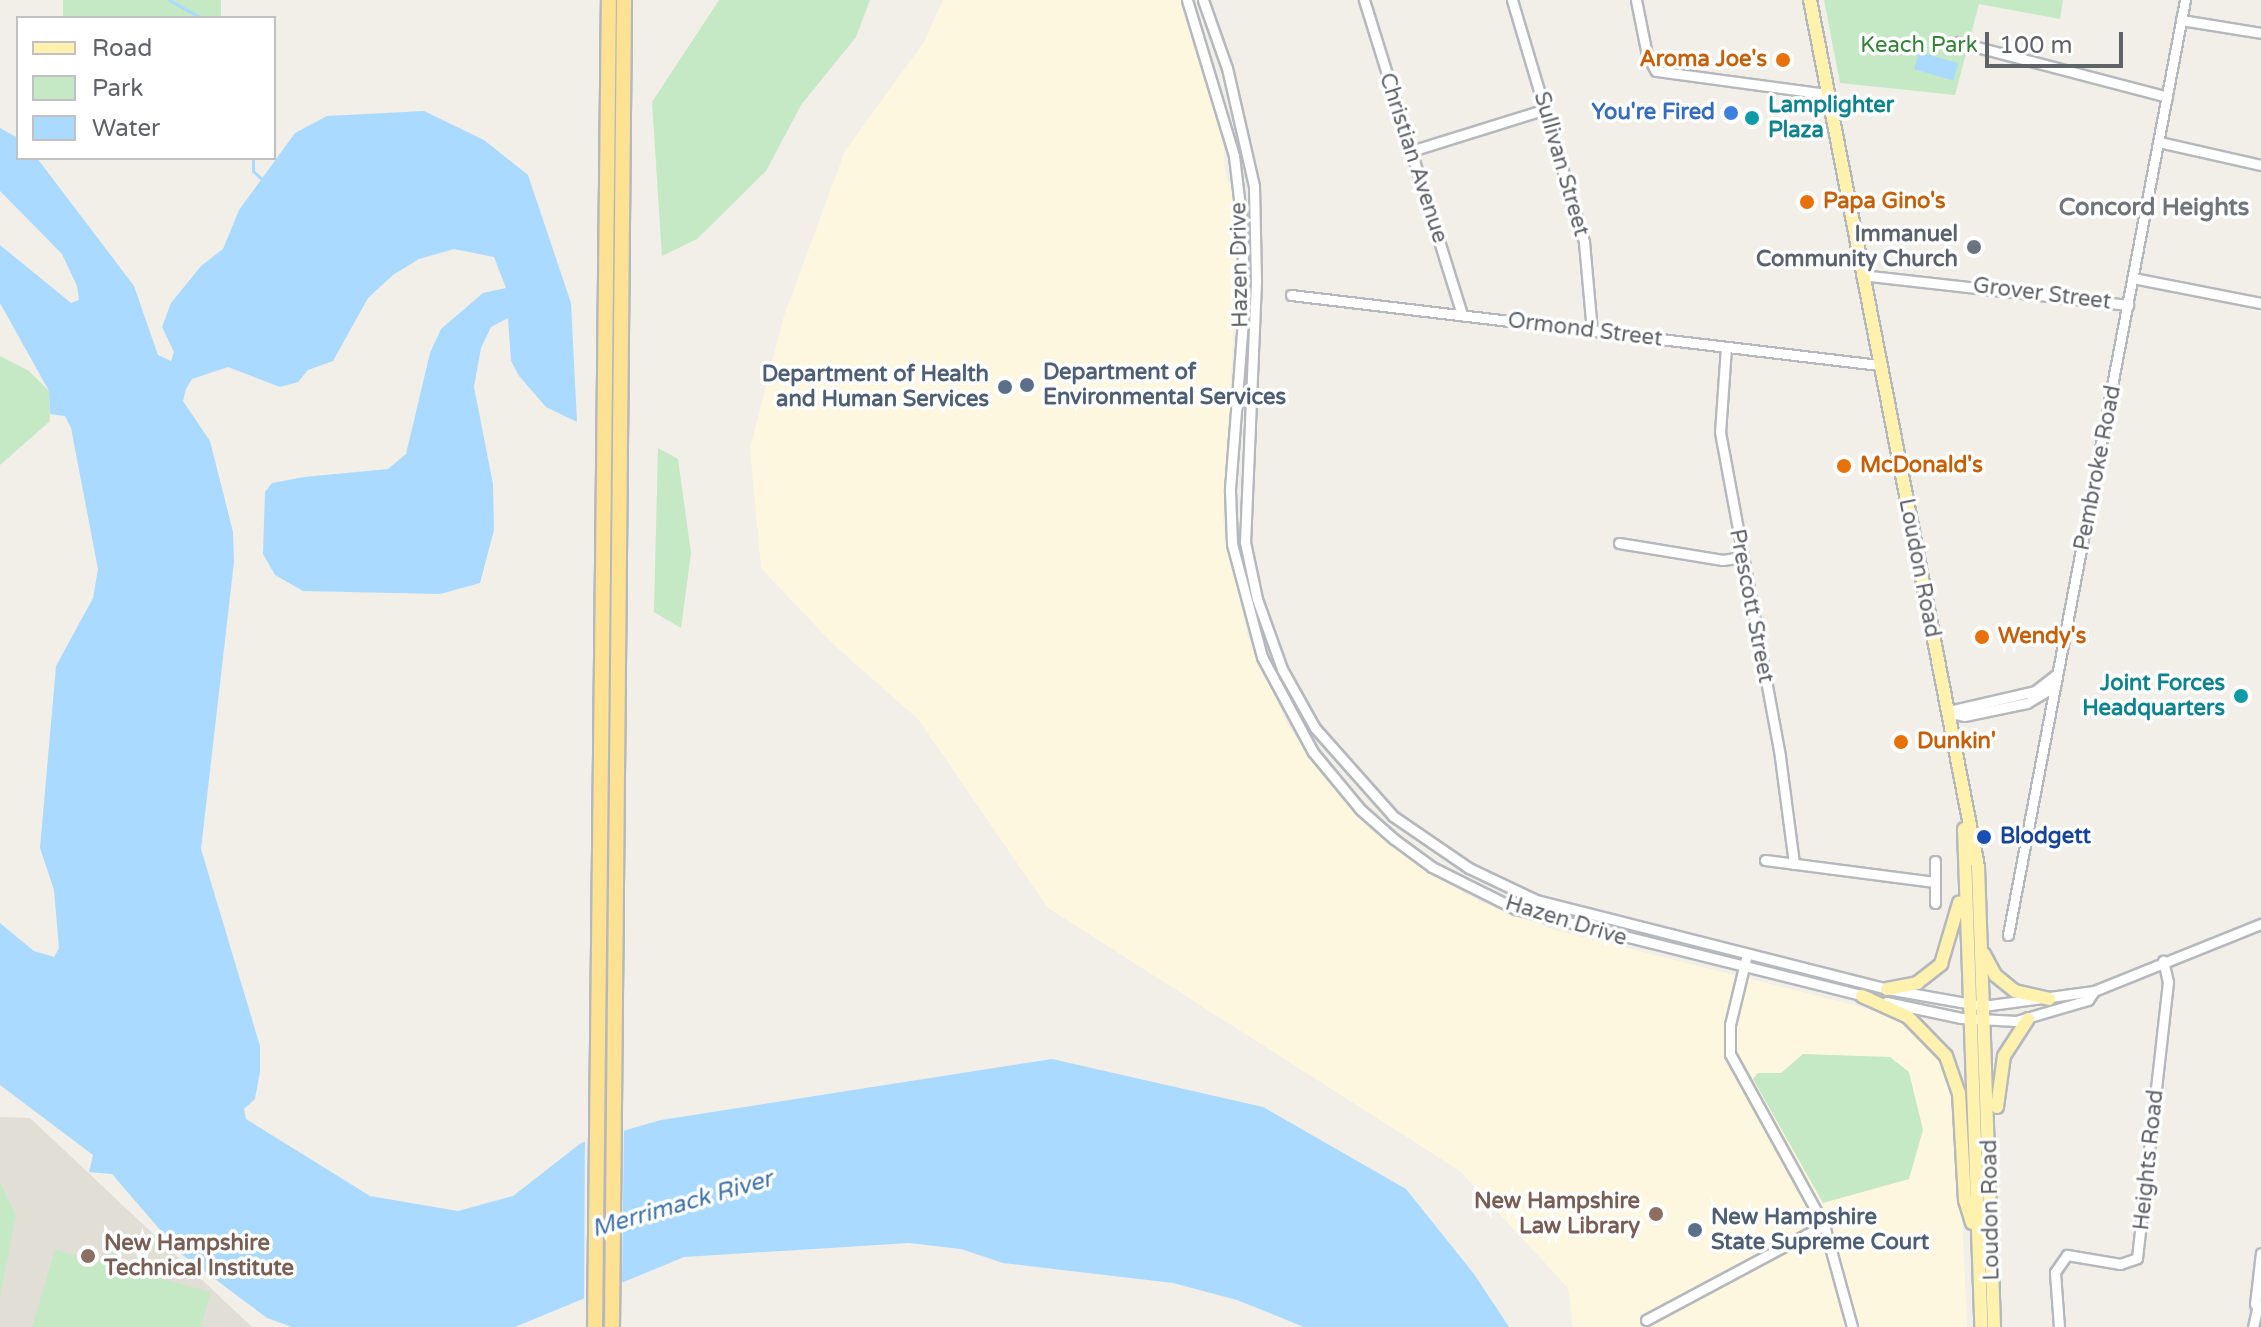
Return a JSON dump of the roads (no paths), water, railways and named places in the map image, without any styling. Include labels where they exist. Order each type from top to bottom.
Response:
[{"type":"highway","points":[[595,1324],[609,0]]},
{"type":"highway","points":[[613,1322],[624,0]]},
{"type":"main road","name":"Loudon Road","points":[[1810,0],[1978,867],[1994,1327]]},
{"type":"main road","name":"Loudon Road","points":[[1965,806],[1963,876],[1981,1327]]},
{"type":"main road","points":[[1887,989],[1917,983],[1941,964],[1953,937],[1963,876]]},
{"type":"main road","points":[[1983,952],[1995,975],[2015,991],[2049,999]]},
{"type":"main road","points":[[1862,996],[1923,1028],[1938,1042],[1954,1073],[1965,1200],[1978,1241]]},
{"type":"main road","points":[[1990,1205],[1998,1172],[2000,1073],[2011,1043],[2028,1019]]},
{"type":"street","name":"Hazen Drive","points":[[1187,0],[1234,156],[1242,224],[1244,307],[1230,491],[1232,544],[1262,657],[1296,725],[1361,810],[1432,867],[1475,891],[1548,920],[1744,969],[1985,1020],[2028,1019],[2088,1000],[2094,991]]},
{"type":"street","name":"Hazen Drive","points":[[1203,0],[1227,68],[1254,186],[1256,281],[1245,542],[1268,635],[1294,691],[1362,787],[1393,816],[1469,868],[1536,900],[1887,989],[1983,1006],[2094,991]]},
{"type":"street","name":"Christian Avenue","points":[[1364,0],[1462,315]]},
{"type":"street","name":"Sullivan Street","points":[[1512,0],[1584,242],[1592,331]]},
{"type":"street","points":[[1636,0],[1647,55],[1656,71],[1827,94]]},
{"type":"street","name":"Pembroke Road","points":[[2008,935],[2185,0]]},
{"type":"street","points":[[2181,20],[2261,33]]},
{"type":"street","points":[[1958,42],[2167,97]]},
{"type":"street","points":[[1411,151],[1546,109]]},
{"type":"street","points":[[2159,142],[2261,165]]},
{"type":"street","name":"Grover Street","points":[[1861,275],[2128,305]]},
{"type":"street","points":[[2133,278],[2261,303]]},
{"type":"street","name":"Ormond Street","points":[[1291,295],[1879,365]]},
{"type":"street","name":"Prescott Street","points":[[1726,347],[1720,432],[1780,757],[1794,864]]},
{"type":"street","points":[[1619,543],[1723,560],[1742,557]]},
{"type":"street","points":[[1947,712],[1964,716],[2032,702],[2053,689],[2059,671]]},
{"type":"street","points":[[1765,860],[1935,882]]},
{"type":"street","points":[[1935,861],[1935,903]]},
{"type":"street","points":[[2094,991],[2261,924]]},
{"type":"street","points":[[1747,954],[1730,1025],[1730,1054],[1824,1225],[1852,1327]]},
{"type":"street","name":"Heights Road","points":[[2059,1327],[2055,1272],[2067,1255],[2120,1264],[2137,1258],[2168,982],[2163,961]]},
{"type":"street","points":[[1646,1320],[1824,1225]]},
{"type":"street","points":[[2253,1327],[2258,1305],[2261,1253]]},
{"type":"water","points":[[1919,52],[1958,63],[1953,81],[1914,69]]},
{"type":"water","name":"Merrimack River","points":[[424,111],[484,140],[528,175],[571,303],[577,422],[546,407],[519,376],[511,361],[508,318],[491,327],[481,348],[474,387],[493,484],[494,530],[480,583],[440,594],[303,591],[275,575],[263,554],[265,492],[272,483],[304,477],[388,469],[406,454],[430,353],[441,329],[483,293],[506,288],[494,257],[454,249],[419,259],[393,275],[368,298],[333,361],[308,370],[298,382],[280,387],[228,367],[192,379],[186,389],[183,401],[210,441],[233,532],[234,562],[201,849],[260,1046],[255,1099],[244,1109],[246,1119],[370,1196],[458,1211],[513,1196],[581,1143],[661,1120],[1052,1059],[1263,1107],[1406,1189],[1474,1274],[1509,1327],[1304,1327],[1237,1300],[1173,1283],[1003,1263],[961,1249],[909,1243],[684,1257],[515,1327],[292,1327],[267,1318],[180,1253],[112,1174],[89,1172],[93,1155],[0,1085],[0,923],[34,951],[54,957],[59,948],[54,890],[40,848],[56,666],[93,598],[98,569],[71,428],[65,416],[50,414],[49,391],[0,303],[0,245],[71,303],[79,300],[77,286],[62,254],[0,191],[0,128],[16,137],[16,160],[39,160],[134,286],[158,355],[171,361],[174,352],[162,327],[171,303],[201,266],[223,249],[239,210],[295,133],[327,116]]},
{"type":"waterway","points":[[169,0],[198,16]]},
{"type":"waterway","points":[[253,160],[253,171],[262,179]]},
{"type":"place","name":"Aroma Joe's","points":[[1783,60]]},
{"type":"place","name":"You're Fired","points":[[1731,113]]},
{"type":"place","name":"Lamplighter Plaza","points":[[1752,118]]},
{"type":"place","name":"Papa Gino's","points":[[1807,202]]},
{"type":"place","name":"Immanuel Community Church","points":[[1974,247]]},
{"type":"place","name":"Department of Environmental Services","points":[[1027,385]]},
{"type":"place","name":"Department of Health and Human Services","points":[[1005,387]]},
{"type":"place","name":"McDonald's","points":[[1844,466]]},
{"type":"place","name":"Wendy's","points":[[1982,637]]},
{"type":"place","name":"Joint Forces Headquarters","points":[[2241,696]]},
{"type":"place","name":"Dunkin'","points":[[1901,742]]},
{"type":"place","name":"Blodgett","points":[[1984,837]]},
{"type":"place","name":"New Hampshire Law Library","points":[[1656,1214]]},
{"type":"place","name":"New Hampshire State Supreme Court","points":[[1695,1230]]},
{"type":"place","name":"New Hampshire Technical Institute","points":[[88,1256]]},
{"type":"district","name":"Concord Heights","points":[[2154,208]]},
{"type":"park label","name":"Keach Park","points":[[1919,46]]}]
